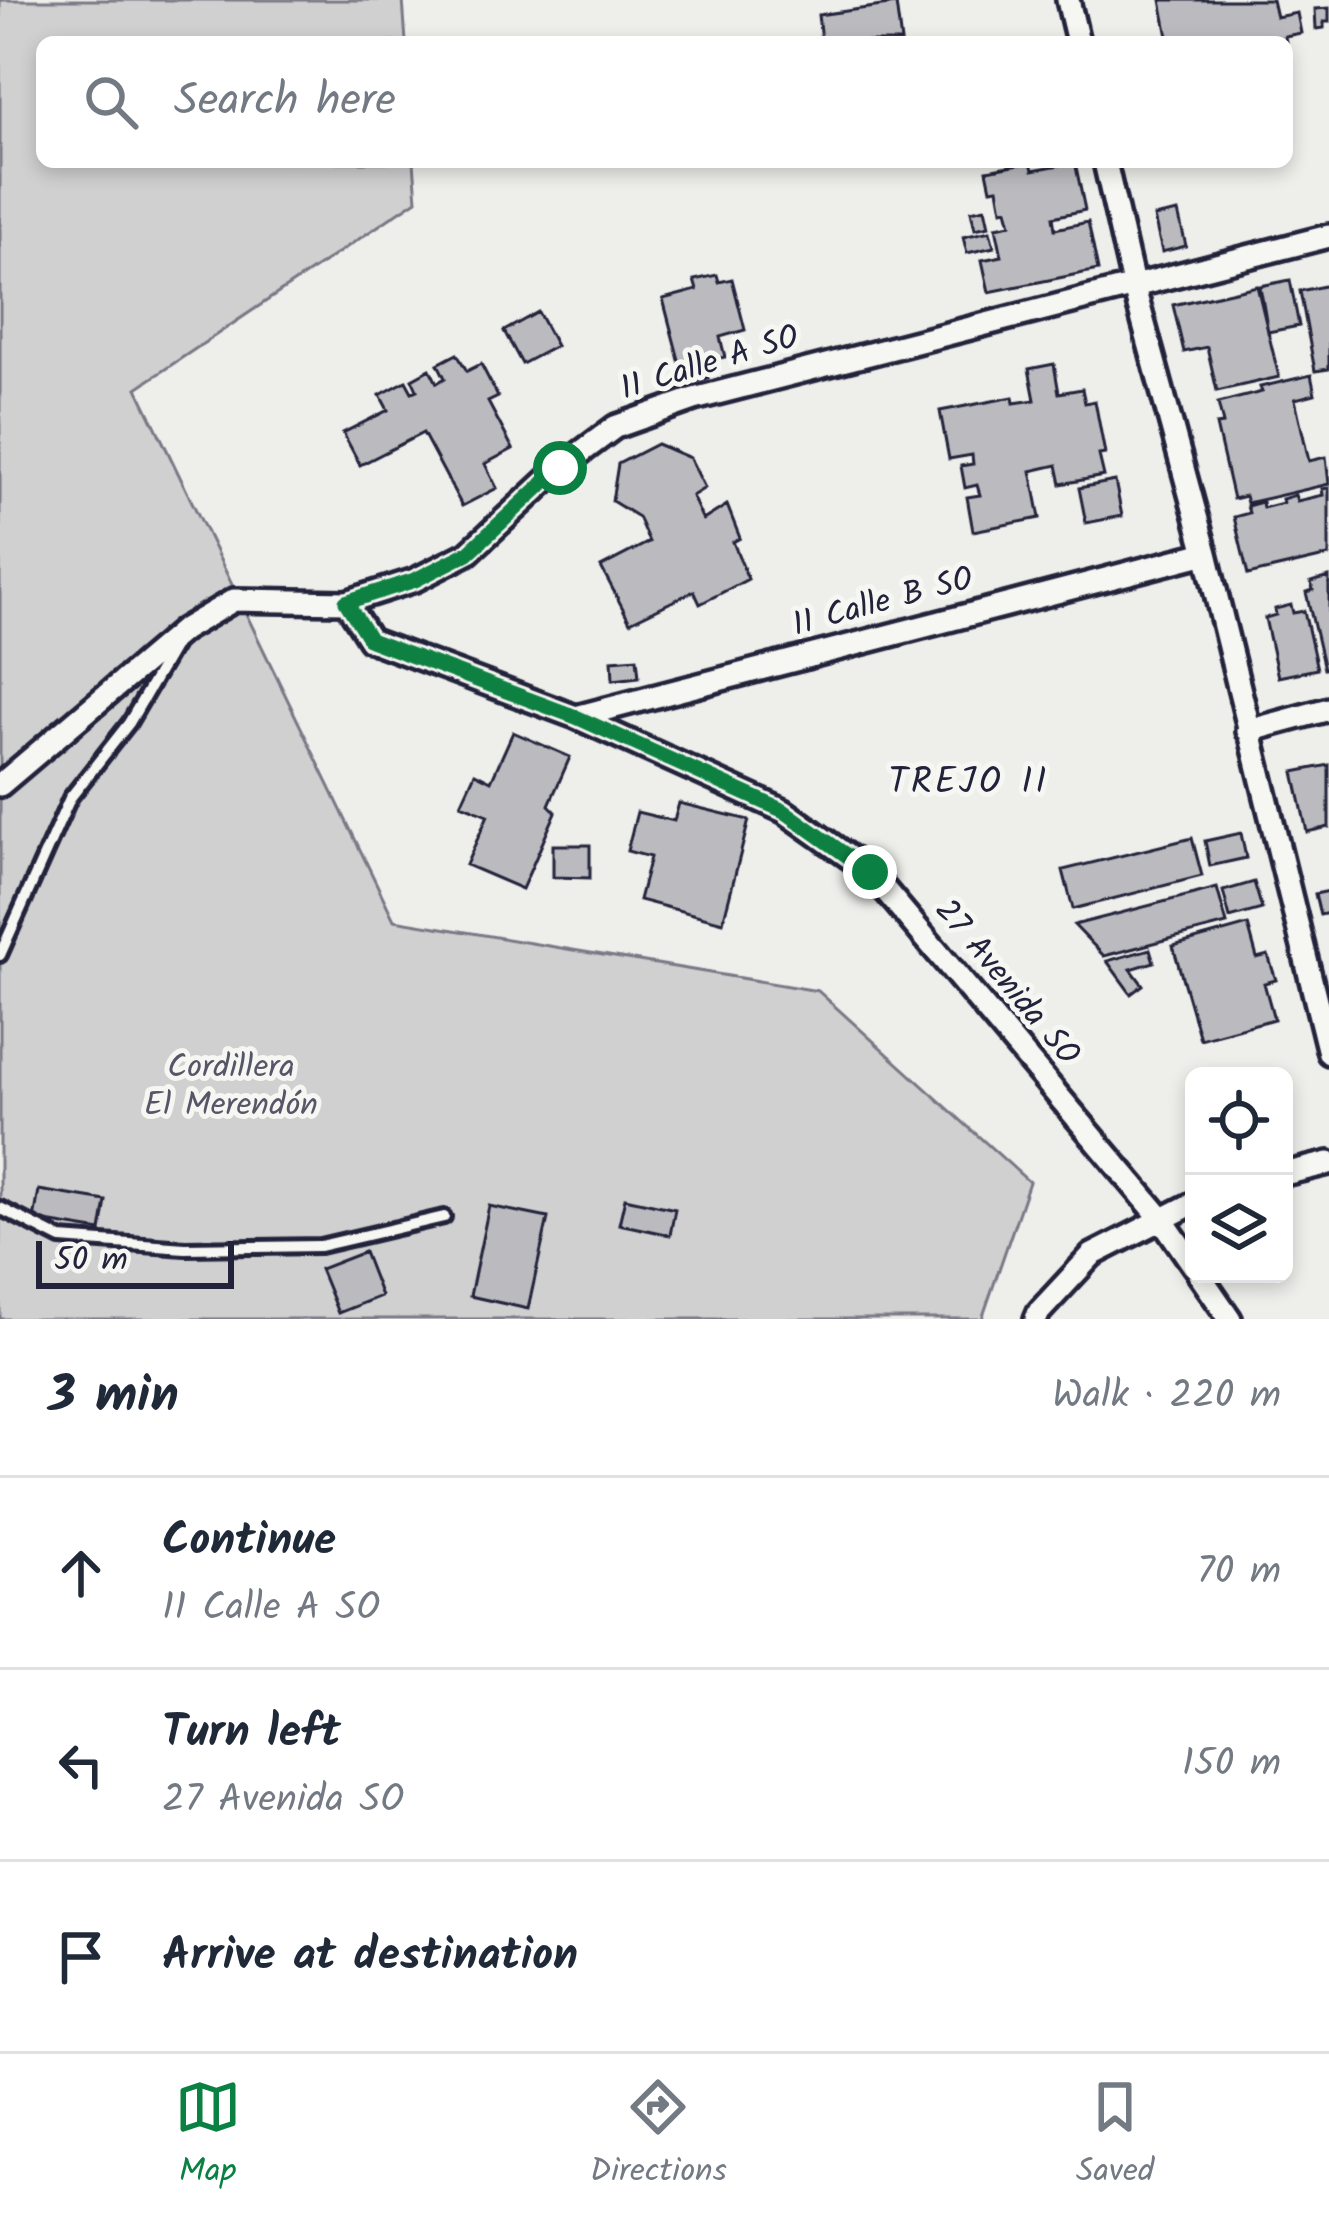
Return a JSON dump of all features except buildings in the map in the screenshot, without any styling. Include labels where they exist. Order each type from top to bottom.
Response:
[{"type":"street","points":[[1068,0],[1077,36]]},
{"type":"street","points":[[1106,168],[1329,1053]]},
{"type":"street","name":"11 Calle A SO","points":[[0,785],[183,630],[234,600],[346,602],[415,580],[468,553],[560,468],[615,428],[694,399],[1329,236]]},
{"type":"street","name":"11 Calle B SO","points":[[576,717],[1206,553]]},
{"type":"street","name":"27 Avenida SO","points":[[346,602],[370,640],[576,717],[784,811],[870,872],[1161,1218],[1185,1253]]},
{"type":"street","points":[[1248,730],[1329,709]]},
{"type":"street","points":[[1293,1172],[1329,1163]]},
{"type":"street","points":[[1036,1319],[1092,1255],[1185,1207]]},
{"type":"street","points":[[1205,1283],[1230,1319]]},
{"type":"lane","points":[[0,955],[70,798],[130,723],[183,630]]},
{"type":"lane","points":[[0,1208],[62,1239],[185,1248],[320,1246],[444,1216]]},
{"type":"green space","name":"Cordillera El Merendón","points":[[0,0],[403,0],[406,36],[36,36],[36,168],[414,168],[417,200],[137,388],[394,920],[818,991],[1029,1182],[982,1319],[0,1319]]},
{"type":"district","name":"TREJO II","points":[[969,783]]},
{"type":"route","points":[[560,468],[468,553],[415,580],[346,602],[370,640],[576,717],[784,811],[870,872]]}]
